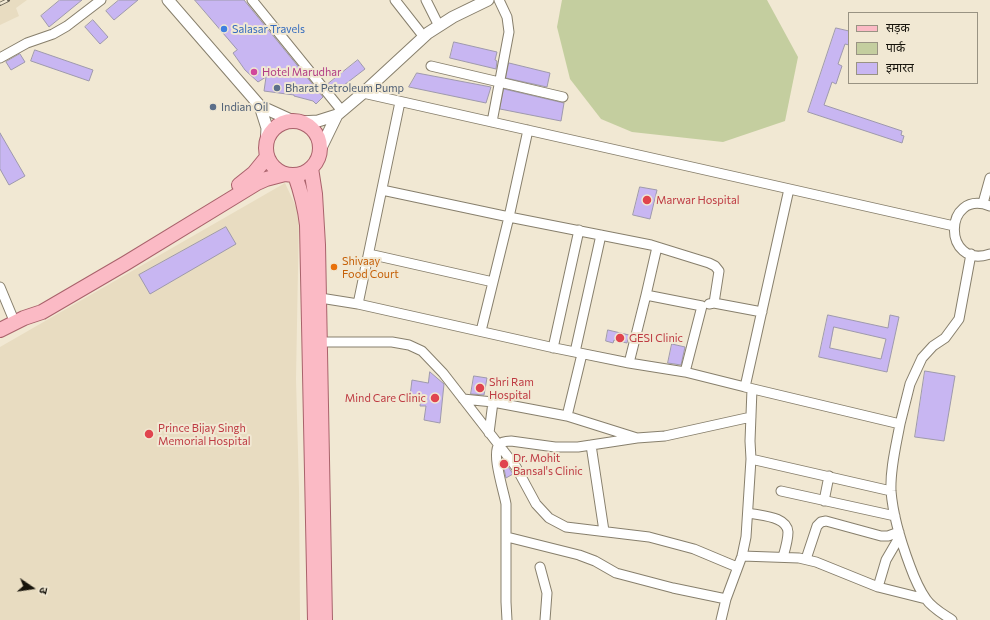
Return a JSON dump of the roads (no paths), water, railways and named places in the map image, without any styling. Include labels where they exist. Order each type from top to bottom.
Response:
[{"type":"main road","points":[[0,330],[20,320],[42,312],[139,256],[256,183],[266,179],[290,174],[304,173],[312,168],[316,162],[320,150],[319,141],[315,132],[308,126],[297,122],[283,123],[275,128],[269,136],[267,151],[259,168],[242,184],[37,306],[20,320]]},
{"type":"main road","points":[[267,151],[271,164],[277,170],[290,174],[305,205],[314,297]]},
{"type":"main road","points":[[312,168],[317,217],[314,297],[320,617]]},
{"type":"street","points":[[0,58],[27,43],[53,34],[67,26],[101,0]]},
{"type":"street","points":[[168,0],[260,106],[297,122],[318,122],[340,113],[424,37],[453,17],[488,0]]},
{"type":"street","points":[[252,0],[340,113]]},
{"type":"street","points":[[395,0],[424,37]]},
{"type":"street","points":[[426,0],[439,26]]},
{"type":"street","points":[[492,122],[509,32],[507,17],[499,0]]},
{"type":"street","points":[[431,66],[563,98]]},
{"type":"street","points":[[363,93],[954,226]]},
{"type":"street","points":[[358,304],[400,102]]},
{"type":"street","points":[[260,106],[266,128],[267,151]]},
{"type":"street","points":[[320,150],[340,113]]},
{"type":"street","points":[[481,331],[509,217],[528,130]]},
{"type":"street","points":[[990,178],[986,205],[977,203],[966,207],[958,215],[954,226],[957,244],[966,252],[983,256],[990,254]]},
{"type":"street","points":[[721,620],[726,599],[742,556],[746,537],[749,513],[751,458],[749,388],[762,312],[789,189]]},
{"type":"street","points":[[382,190],[656,247],[715,266],[719,271],[714,303]]},
{"type":"street","points":[[552,348],[579,230]]},
{"type":"street","points":[[567,416],[601,235]]},
{"type":"street","points":[[629,364],[656,247]]},
{"type":"street","points":[[369,254],[493,282]]},
{"type":"street","points":[[952,620],[934,608],[926,599],[916,580],[902,547],[891,491],[893,457],[910,384],[922,358],[933,346],[945,338],[959,319],[971,254]]},
{"type":"street","points":[[0,288],[20,320]]},
{"type":"street","points":[[646,295],[702,306],[714,303],[762,312]]},
{"type":"street","points":[[314,297],[358,304],[629,364],[685,372],[900,424]]},
{"type":"street","points":[[685,372],[702,306]]},
{"type":"street","points":[[315,342],[392,342],[409,345],[422,351],[443,373],[499,444],[516,467],[536,504],[549,518],[566,526],[649,537],[694,549],[737,567]]},
{"type":"street","points":[[463,399],[493,402],[567,416],[637,438]]},
{"type":"street","points":[[489,433],[493,402]]},
{"type":"street","points":[[507,620],[506,504],[496,459],[496,451],[499,444],[511,441],[555,447],[578,447],[637,438],[665,436],[751,417]]},
{"type":"street","points":[[591,445],[604,531]]},
{"type":"street","points":[[751,458],[891,491]]},
{"type":"street","points":[[824,501],[829,476]]},
{"type":"street","points":[[781,491],[895,516]]},
{"type":"street","points":[[749,513],[777,519],[787,527],[788,533],[783,557]]},
{"type":"street","points":[[806,559],[817,526],[821,522],[826,521],[881,536],[899,534]]},
{"type":"street","points":[[878,587],[886,560],[899,534]]},
{"type":"street","points":[[507,537],[579,556],[594,561],[616,572],[673,588],[726,599]]},
{"type":"street","points":[[742,556],[806,559],[878,587],[926,599]]},
{"type":"street","points":[[540,567],[548,601],[545,620]]},
{"type":"railway","points":[[0,4],[8,0]]},
{"type":"place","name":"Salasar Travels","points":[[224,29]]},
{"type":"place","name":"Hotel Marudhar","points":[[254,72]]},
{"type":"place","name":"Bharat Petroleum Pump","points":[[277,88]]},
{"type":"place","name":"Indian Oil","points":[[213,107]]},
{"type":"place","name":"Marwar Hospital","points":[[647,200]]},
{"type":"place","name":"Shivaay Food Court","points":[[334,267]]},
{"type":"place","name":"GESI Clinic","points":[[620,338]]},
{"type":"place","name":"Shri Ram Hospital","points":[[480,388]]},
{"type":"place","name":"Mind Care Clinic","points":[[435,398]]},
{"type":"place","name":"Prince Bijay Singh Memorial Hospital","points":[[149,434]]},
{"type":"place","name":"Dr. Mohit Bansal's Clinic","points":[[504,464]]}]
